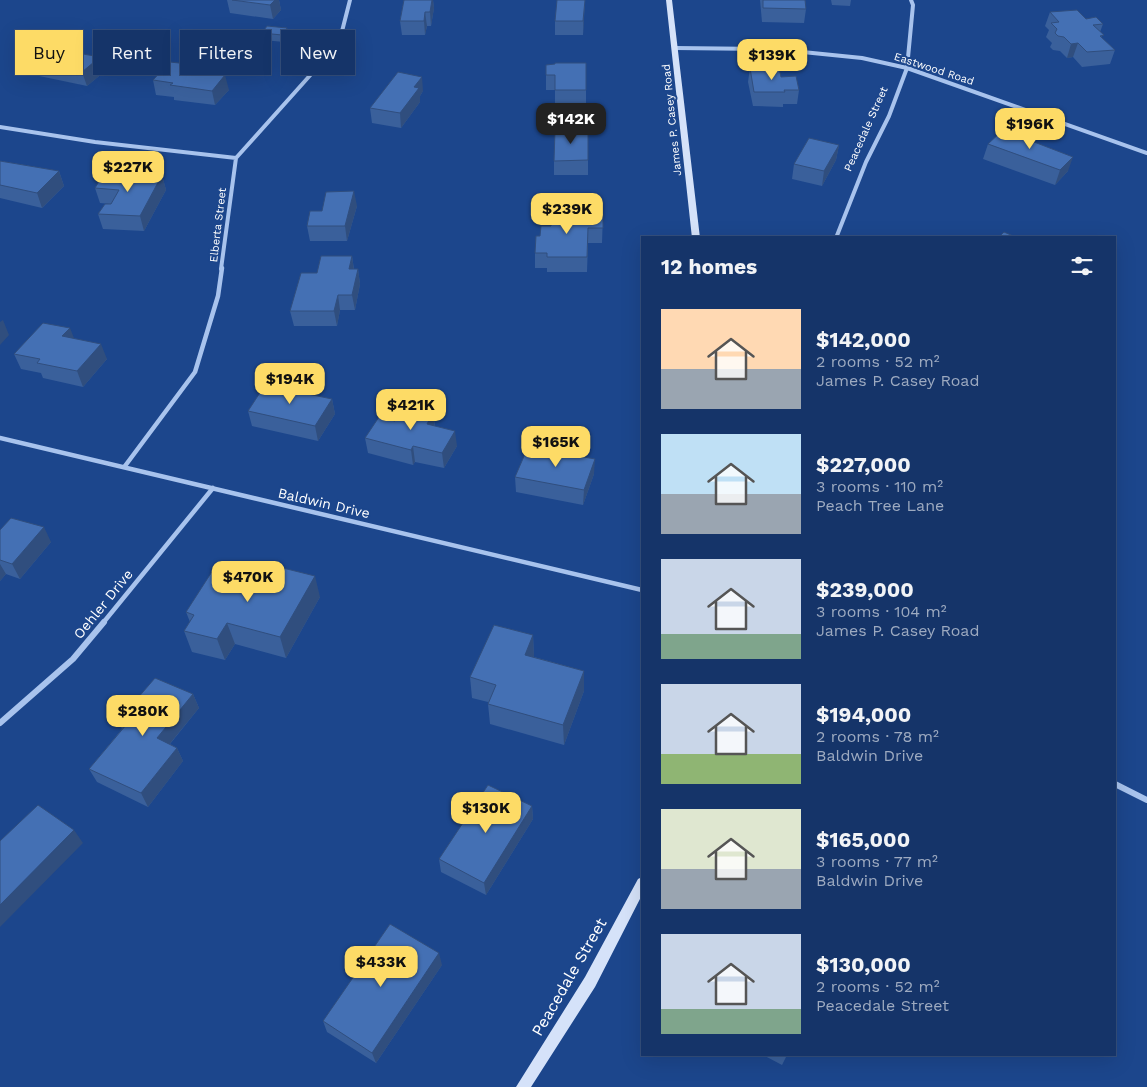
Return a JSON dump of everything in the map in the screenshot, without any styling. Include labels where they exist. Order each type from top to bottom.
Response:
[{"type":"main road","name":"James P. Casey Road","points":[[669,0],[696,236]]},
{"type":"main road","name":"Peacedale Street","points":[[523,1087],[590,982],[641,885]]},
{"type":"street","points":[[0,127],[95,142],[236,158],[339,43],[350,0]]},
{"type":"street","name":"Peacedale Street","points":[[837,236],[866,162],[889,116],[907,68],[913,5],[911,0]]},
{"type":"street","name":"Eastwood Road","points":[[675,48],[773,49],[862,58],[907,68],[1147,153]]},
{"type":"street","name":"Elberta Street","points":[[125,466],[195,372],[218,296],[236,158]]},
{"type":"street","name":"Baldwin Drive","points":[[0,438],[125,466],[641,590]]},
{"type":"street","name":"Oehler Drive","points":[[0,723],[73,659],[213,488]]},
{"type":"street","points":[[1116,784],[1147,800]]},
{"type":"building","points":[[232,0],[275,0],[270,5]]},
{"type":"building","points":[[404,0],[432,0],[430,12],[425,12],[424,21],[400,21]]},
{"type":"building","points":[[557,0],[585,0],[583,21],[555,21]]},
{"type":"building","points":[[763,0],[805,0],[806,9],[763,8]]},
{"type":"building","points":[[1077,10],[1086,19],[1096,17],[1103,24],[1093,25],[1104,35],[1100,36],[1115,50],[1087,52],[1078,43],[1071,44],[1064,37],[1058,36],[1055,33],[1057,29],[1051,23],[1059,22],[1050,12]]},
{"type":"building","points":[[267,26],[287,28],[281,30],[281,35],[271,34],[271,30],[264,30]]},
{"type":"building","points":[[83,54],[93,56],[93,63],[83,71]]},
{"type":"building","points":[[170,62],[180,63],[180,75],[225,75],[212,91],[170,85],[173,83],[153,80],[158,75],[170,75]]},
{"type":"building","points":[[555,63],[586,63],[586,90],[555,90],[555,75],[546,75],[546,65]]},
{"type":"building","points":[[750,68],[779,68],[781,77],[796,76],[799,90],[754,92]]},
{"type":"building","points":[[398,72],[422,77],[414,87],[419,88],[400,113],[370,108]]},
{"type":"building","points":[[555,130],[588,130],[588,160],[554,161]]},
{"type":"building","points":[[1003,130],[1073,157],[1060,170],[988,144]]},
{"type":"building","points":[[809,138],[839,145],[824,171],[794,164]]},
{"type":"building","points":[[0,161],[59,171],[37,193],[0,185]]},
{"type":"building","points":[[104,173],[162,175],[140,216],[98,214],[105,204],[111,204],[119,190],[95,188]]},
{"type":"building","points":[[354,191],[345,226],[307,226],[310,211],[322,211],[326,192]]},
{"type":"building","points":[[552,213],[603,214],[603,228],[588,228],[587,257],[547,257],[547,253],[535,253],[536,236],[540,236],[541,226],[551,226]]},
{"type":"building","points":[[1004,232],[1013,236],[1000,236]]},
{"type":"building","points":[[321,256],[352,256],[349,269],[358,269],[352,295],[338,295],[334,311],[290,311],[301,273],[317,273]]},
{"type":"building","points":[[43,323],[70,328],[62,336],[101,344],[77,371],[37,363],[40,359],[14,354]]},
{"type":"building","points":[[265,385],[332,399],[315,426],[248,411]]},
{"type":"building","points":[[404,406],[433,413],[427,424],[455,431],[442,453],[413,446],[411,450],[365,438],[379,417],[395,421]]},
{"type":"building","points":[[528,447],[595,459],[584,490],[515,477]]},
{"type":"building","points":[[11,518],[44,527],[12,564],[0,560],[0,530]]},
{"type":"building","points":[[275,566],[315,576],[280,637],[227,623],[217,639],[184,631],[194,615],[186,612],[213,570],[264,583]]},
{"type":"building","points":[[494,625],[533,635],[525,655],[584,671],[563,725],[488,704],[496,685],[470,677]]},
{"type":"building","points":[[155,678],[193,694],[157,738],[177,748],[141,793],[89,769],[126,725],[118,721]]},
{"type":"building","points":[[488,785],[532,806],[484,883],[439,859]]},
{"type":"building","points":[[38,805],[74,830],[0,905],[0,841]]},
{"type":"building","points":[[390,924],[439,953],[372,1053],[323,1021]]}]
